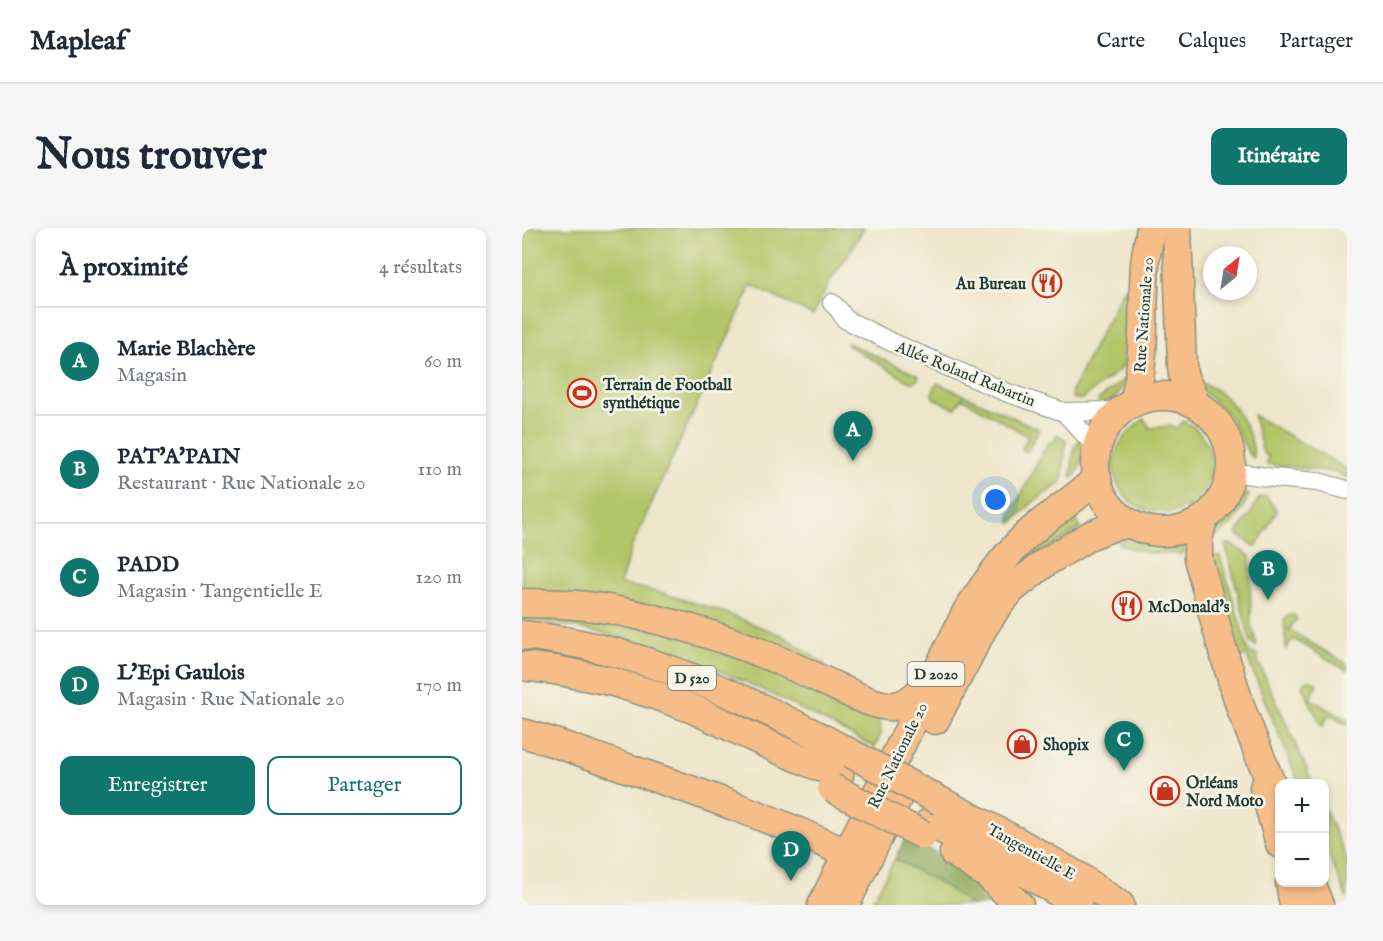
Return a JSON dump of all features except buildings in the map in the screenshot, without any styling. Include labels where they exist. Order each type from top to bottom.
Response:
[{"type":"main road","name":"Rue Nationale 20","points":[[1130,405],[1138,388],[1145,262],[1151,228]]},
{"type":"main road","name":"Rue Nationale 20","points":[[1178,228],[1182,366],[1183,375],[1196,404]]},
{"type":"main road","name":"Rue Nationale 20","points":[[1154,396],[1175,397],[1196,404],[1212,416],[1224,432],[1230,452],[1231,472],[1226,490],[1217,506],[1203,519],[1186,528],[1167,532],[1148,530],[1130,523],[1115,511],[1103,496],[1097,478],[1095,463],[1097,448],[1103,432],[1113,418],[1130,405],[1154,396]]},
{"type":"main road","name":"Rue Nationale 20","points":[[822,905],[946,654],[982,589],[1010,552],[1097,478]]},
{"type":"main road","points":[[1203,519],[1198,539],[1198,558],[1277,833]]},
{"type":"main road","name":"Rue Nationale 20","points":[[845,905],[939,712],[996,608],[1012,590],[1046,562],[1099,532],[1130,523]]},
{"type":"main road","points":[[522,603],[554,603],[611,610],[700,631],[767,655],[870,702],[890,706],[909,701],[919,692],[946,654]]},
{"type":"main road","name":"D 520","points":[[522,635],[549,638],[609,652],[678,673],[744,700],[804,728],[840,772]]},
{"type":"main road","name":"D 520","points":[[522,666],[610,681],[655,695],[693,709],[782,751],[840,772],[1018,868],[1077,905]]},
{"type":"main road","points":[[1241,709],[1275,794]]},
{"type":"main road","points":[[522,733],[574,748],[708,797],[847,854]]},
{"type":"main road","points":[[931,820],[963,858],[988,875],[1019,905]]},
{"type":"main road","name":"Tangentielle E","points":[[931,820],[1016,841],[1079,877],[1120,905]]},
{"type":"main road","points":[[1291,887],[1294,905]]},
{"type":"main road","points":[[1312,887],[1318,905]]},
{"type":"street","name":"Allée Roland Rabartin","points":[[832,303],[845,319],[891,342],[1008,393],[1064,412],[1097,448]]},
{"type":"street","points":[[1064,412],[1110,411],[1130,405]]},
{"type":"street","points":[[1231,472],[1318,482],[1347,490]]},
{"type":"green space","points":[[522,228],[864,228],[830,281],[813,315],[750,285],[632,546],[620,584],[663,593],[723,612],[781,635],[824,664],[823,667],[522,593]]},
{"type":"green space","points":[[1123,289],[1127,293],[1124,365],[1082,399],[1075,399],[1072,397],[1072,390]]},
{"type":"green space","points":[[848,343],[919,376],[917,381],[910,382],[847,345]]},
{"type":"green space","points":[[1127,377],[1118,395],[1100,404],[1098,400]]},
{"type":"green space","points":[[937,383],[1039,429],[1027,452],[1022,449],[1028,436],[962,398],[955,409],[934,398],[932,393]]},
{"type":"green space","points":[[1198,383],[1216,390],[1231,403],[1251,439],[1254,458],[1249,454],[1228,414],[1204,392]]},
{"type":"green space","points":[[1253,415],[1347,469],[1347,478],[1336,472],[1267,464],[1268,456],[1263,453]]},
{"type":"green space","points":[[1144,419],[1150,428],[1170,426],[1177,428],[1184,421],[1199,432],[1210,453],[1211,475],[1207,485],[1193,503],[1177,511],[1166,513],[1136,506],[1124,496],[1116,482],[1113,464],[1117,449],[1126,435]]},
{"type":"green space","points":[[1057,434],[1066,440],[1062,482],[1032,503],[1012,523],[1010,522],[1011,514],[1048,442],[1053,444]]},
{"type":"green space","points":[[1080,440],[1083,451],[1082,460],[1073,478],[1071,476],[1074,447]]},
{"type":"green space","points":[[1249,494],[1235,520],[1213,539],[1218,526],[1243,495]]},
{"type":"green space","points":[[1266,496],[1277,511],[1256,547],[1236,534],[1259,498]]},
{"type":"green space","points":[[1072,513],[1081,528],[1002,577]]},
{"type":"green space","points":[[1129,539],[1164,546],[1186,542],[1184,552],[1181,554],[1148,553],[1118,544],[1120,541]]},
{"type":"green space","points":[[1225,544],[1230,544],[1250,556],[1251,628],[1257,646],[1251,643]]},
{"type":"green space","points":[[1210,556],[1220,556],[1249,653],[1258,655],[1258,661],[1311,779],[1297,779],[1246,655],[1236,659]]},
{"type":"green space","points":[[522,610],[564,613],[711,641],[876,717],[881,728],[875,747],[725,673],[659,648],[614,636],[522,619]]},
{"type":"green space","points":[[1289,615],[1294,615],[1297,619],[1289,630],[1347,664],[1347,670],[1293,639],[1286,649],[1284,620]]},
{"type":"green space","points":[[1305,681],[1314,681],[1317,686],[1310,699],[1347,720],[1347,725],[1329,715],[1322,727],[1302,686]]},
{"type":"green space","points":[[1329,818],[1347,860],[1347,899],[1329,856]]},
{"type":"green space","points":[[906,837],[968,870],[1006,905],[971,905],[943,885],[895,859]]},
{"type":"green space","points":[[895,859],[943,885],[971,905],[870,905]]},
{"type":"place","name":"Au Bureau","points":[[1047,283]]},
{"type":"place","name":"Terrain de Football synthétique","points":[[582,393]]},
{"type":"place","name":"Marie Blachère","points":[[853,461]]},
{"type":"place","name":"PAT'A'PAIN","points":[[1268,600]]},
{"type":"place","name":"McDonald's","points":[[1127,606]]},
{"type":"place","name":"Shopix","points":[[1022,744]]},
{"type":"place","name":"PADD","points":[[1124,771]]},
{"type":"place","name":"Orléans Nord Moto","points":[[1165,791]]},
{"type":"place","name":"L'Epi Gaulois","points":[[791,881]]}]
